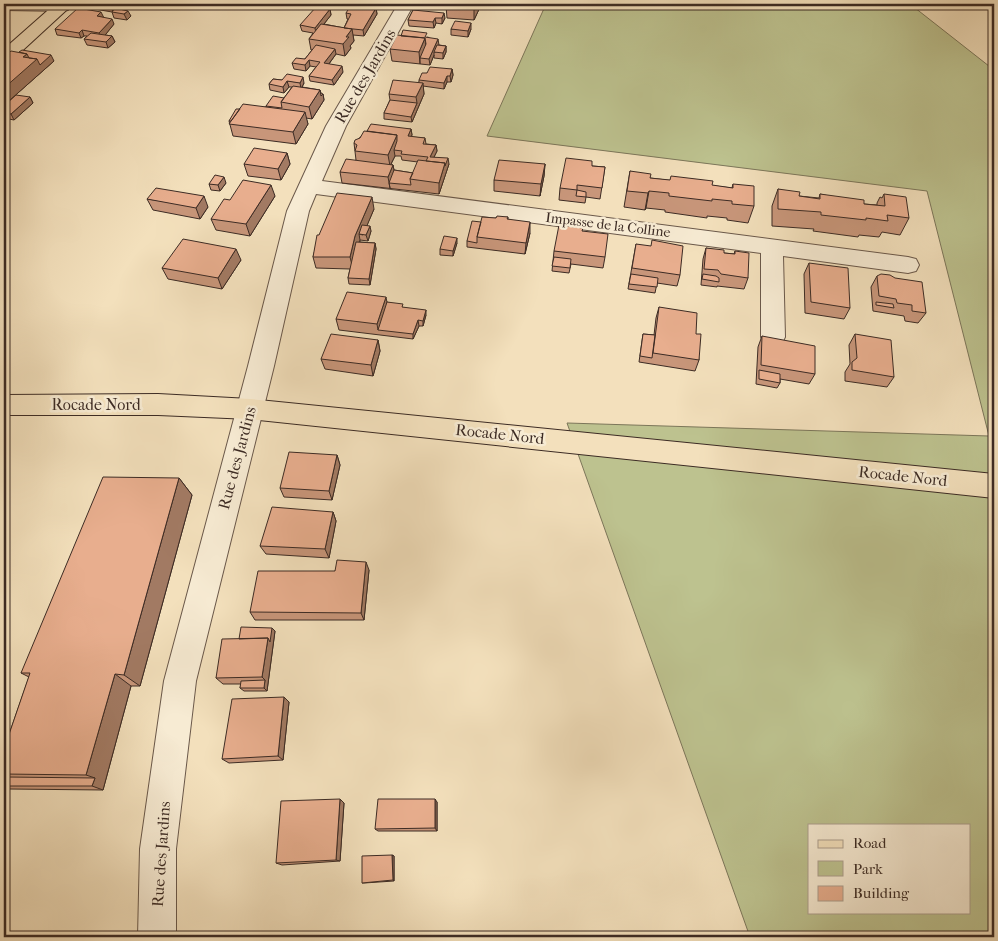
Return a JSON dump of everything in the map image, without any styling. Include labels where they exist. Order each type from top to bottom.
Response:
[{"type":"main road","points":[[4,58],[63,5]]},
{"type":"main road","name":"Rocade Nord","points":[[4,405],[121,404],[250,409],[994,486]]},
{"type":"street","name":"Rue des Jardins","points":[[157,937],[158,849],[180,681],[250,409],[298,211],[336,126],[406,4]]},
{"type":"street","points":[[4,5],[63,5]]},
{"type":"street","name":"Impasse de la Colline","points":[[309,186],[908,264]]},
{"type":"street","points":[[772,247],[773,337]]},
{"type":"green space","points":[[546,4],[910,4],[994,70],[994,937],[750,937],[567,423],[989,436],[927,191],[487,136]]},
{"type":"building","points":[[447,4],[476,4],[474,9],[446,6]]},
{"type":"building","points":[[351,5],[376,8],[363,30],[344,28],[351,14],[346,13]]},
{"type":"building","points":[[316,7],[330,9],[315,28],[300,25]]},
{"type":"building","points":[[78,8],[101,12],[97,16],[112,19],[99,33],[82,30],[79,33],[55,29]]},
{"type":"building","points":[[115,8],[128,11],[124,14],[112,12]]},
{"type":"building","points":[[413,10],[444,13],[442,18],[435,18],[433,22],[408,20]]},
{"type":"building","points":[[455,21],[471,23],[468,31],[451,29]]},
{"type":"building","points":[[321,24],[352,29],[346,37],[349,37],[343,44],[309,39]]},
{"type":"building","points":[[403,30],[427,33],[425,37],[438,39],[429,59],[420,58],[426,44],[425,38],[401,36]]},
{"type":"building","points":[[91,33],[112,36],[106,42],[84,39]]},
{"type":"building","points":[[397,35],[425,38],[419,52],[390,49]]},
{"type":"building","points":[[316,45],[335,49],[324,63],[342,66],[332,80],[309,76],[320,62],[309,60],[305,65],[292,63],[296,58],[305,59]]},
{"type":"building","points":[[437,45],[446,46],[443,53],[434,52]]},
{"type":"building","points":[[22,50],[51,55],[40,65],[37,59],[29,58],[27,54],[19,52]]},
{"type":"building","points":[[11,51],[27,54],[23,57],[37,59],[4,88],[4,57]]},
{"type":"building","points":[[430,67],[452,69],[450,76],[447,76],[444,83],[419,80],[422,73],[427,73]]},
{"type":"building","points":[[287,74],[303,77],[300,83],[287,81],[283,87],[269,84],[273,79],[282,80]]},
{"type":"building","points":[[393,80],[423,83],[416,97],[389,94]]},
{"type":"building","points":[[293,86],[320,90],[309,107],[281,102]]},
{"type":"building","points":[[16,95],[30,97],[11,114],[4,113],[4,106]]},
{"type":"building","points":[[273,96],[284,98],[281,102],[282,108],[266,106]]},
{"type":"building","points":[[390,100],[417,103],[411,117],[384,113]]},
{"type":"building","points":[[243,104],[305,112],[293,132],[229,124]]},
{"type":"building","points":[[236,109],[240,109],[229,121]]},
{"type":"building","points":[[371,124],[411,129],[408,136],[425,138],[423,144],[436,145],[430,157],[448,158],[445,166],[445,163],[426,161],[428,157],[401,154],[402,151],[394,150],[397,135],[367,131]]},
{"type":"building","points":[[364,131],[397,135],[388,155],[355,151],[357,145],[354,143],[355,140],[360,138]]},
{"type":"building","points":[[254,148],[287,153],[278,169],[244,164]]},
{"type":"building","points":[[566,158],[592,161],[592,166],[605,167],[602,188],[577,185],[577,190],[560,188]]},
{"type":"building","points":[[346,159],[393,165],[388,177],[340,172]]},
{"type":"building","points":[[418,160],[445,163],[439,183],[410,179]]},
{"type":"building","points":[[499,160],[545,164],[541,184],[494,180]]},
{"type":"building","points":[[394,170],[413,173],[410,179],[411,185],[389,183]]},
{"type":"building","points":[[630,171],[651,174],[650,178],[670,180],[671,176],[713,181],[712,185],[733,188],[733,184],[754,186],[754,206],[732,204],[732,201],[712,199],[712,201],[669,196],[669,193],[627,191]]},
{"type":"building","points":[[215,175],[224,177],[218,185],[209,184]]},
{"type":"building","points":[[243,180],[271,185],[246,224],[211,219],[224,199],[230,200]]},
{"type":"building","points":[[156,188],[204,196],[196,208],[147,199]]},
{"type":"building","points":[[778,189],[800,192],[799,196],[820,199],[820,194],[864,200],[864,204],[885,206],[884,194],[906,197],[909,218],[887,215],[888,221],[866,218],[866,220],[821,215],[821,212],[778,209]]},
{"type":"building","points":[[577,190],[586,192],[586,197],[576,196]]},
{"type":"building","points":[[337,193],[372,197],[355,236],[350,257],[313,257],[317,235],[319,235]]},
{"type":"building","points":[[497,216],[530,222],[526,243],[477,237],[482,217],[496,218]]},
{"type":"building","points":[[472,221],[481,222],[477,243],[467,241]]},
{"type":"building","points":[[362,225],[370,226],[366,235],[359,234]]},
{"type":"building","points":[[559,225],[583,228],[582,231],[608,234],[605,257],[554,251]]},
{"type":"building","points":[[444,236],[457,238],[453,251],[440,249]]},
{"type":"building","points":[[183,239],[236,249],[218,278],[162,268]]},
{"type":"building","points":[[652,240],[683,246],[680,275],[632,268],[636,244],[651,246]]},
{"type":"building","points":[[356,242],[375,243],[369,279],[348,278]]},
{"type":"building","points":[[706,248],[724,250],[724,253],[735,254],[735,251],[749,253],[748,278],[721,274],[718,270],[704,269]]},
{"type":"building","points":[[554,257],[571,259],[570,268],[552,266]]},
{"type":"building","points":[[809,263],[848,268],[850,308],[811,302]]},
{"type":"building","points":[[631,274],[658,278],[657,287],[629,284]]},
{"type":"building","points":[[703,274],[716,276],[719,278],[719,282],[702,279]]},
{"type":"building","points":[[881,274],[922,282],[926,313],[912,311],[912,305],[897,303],[896,299],[879,296],[877,276]]},
{"type":"building","points":[[347,292],[386,297],[377,324],[336,319]]},
{"type":"building","points":[[387,302],[403,304],[402,307],[426,310],[423,321],[418,320],[413,334],[378,330]]},
{"type":"building","points":[[876,302],[893,304],[894,308],[876,305]]},
{"type":"building","points":[[659,307],[697,313],[696,334],[701,334],[699,360],[653,353]]},
{"type":"building","points":[[331,334],[378,340],[371,365],[321,359]]},
{"type":"building","points":[[643,334],[655,335],[652,358],[640,356]]},
{"type":"building","points":[[855,334],[891,340],[894,377],[852,370],[852,362],[857,358]]},
{"type":"building","points":[[762,336],[815,346],[815,374],[761,365]]},
{"type":"building","points":[[759,370],[780,374],[780,383],[759,379]]},
{"type":"building","points":[[289,452],[337,455],[329,491],[280,488]]},
{"type":"building","points":[[103,477],[179,478],[124,675],[115,674],[86,775],[4,774],[4,749],[30,673],[21,673]]},
{"type":"building","points":[[272,507],[333,512],[325,549],[260,546]]},
{"type":"building","points":[[337,560],[366,562],[361,613],[250,612],[258,571],[335,571]]},
{"type":"building","points":[[241,627],[272,628],[270,642],[268,638],[239,639]]},
{"type":"building","points":[[268,638],[262,677],[216,678],[222,639]]},
{"type":"building","points":[[265,680],[264,688],[240,688],[241,681]]},
{"type":"building","points":[[284,697],[278,756],[222,759],[232,699]]},
{"type":"building","points":[[4,776],[95,778],[92,786],[4,786]]},
{"type":"building","points":[[340,799],[336,860],[276,863],[281,801]]},
{"type":"building","points":[[378,799],[435,799],[435,828],[375,829]]},
{"type":"building","points":[[392,855],[393,880],[362,883],[362,856]]}]
